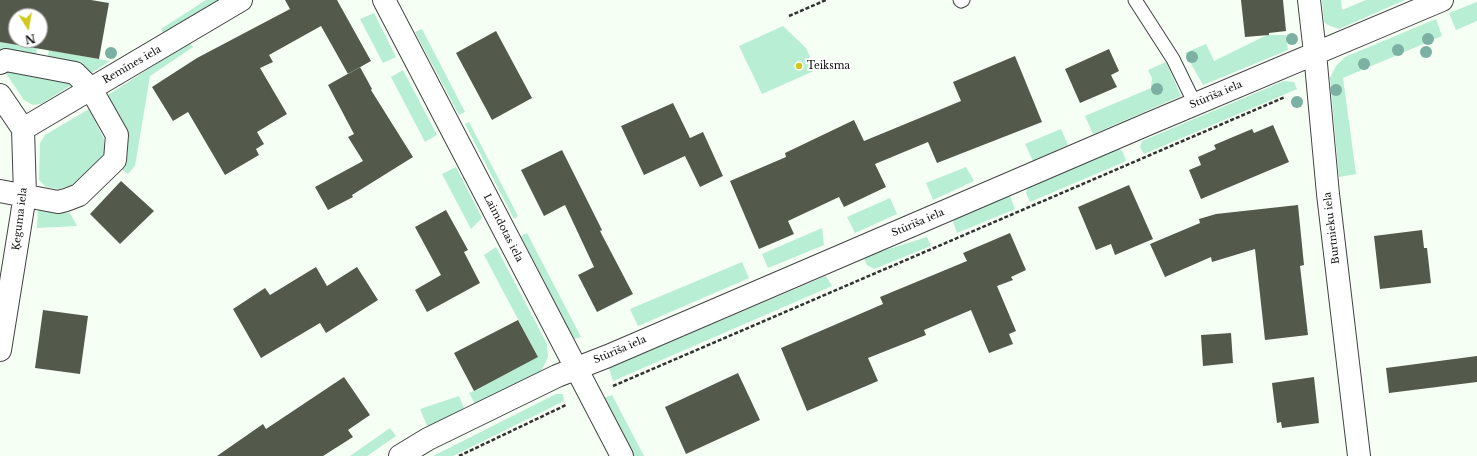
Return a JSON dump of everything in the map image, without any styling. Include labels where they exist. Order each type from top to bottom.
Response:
[{"type":"street","name":"Remīnes iela","points":[[23,129],[241,0]]},
{"type":"street","name":"Laimdotas iela","points":[[384,0],[622,456]]},
{"type":"street","name":"Burtnieku iela","points":[[1309,0],[1328,194],[1359,456]]},
{"type":"street","name":"Stūrīša iela","points":[[400,456],[428,439],[557,376],[1442,0]]},
{"type":"street","points":[[0,63],[6,60],[75,73],[91,89],[117,135],[114,160],[79,195],[58,202],[0,191]]},
{"type":"street","points":[[0,95],[23,129]]},
{"type":"street","name":"Ķeguma iela","points":[[0,350],[25,195],[23,129]]},
{"type":"lane","points":[[1135,0],[1173,59],[1195,104]]},
{"type":"path","points":[[789,16],[826,0]]},
{"type":"path","points":[[459,456],[568,404],[590,396],[861,280],[1289,95]]},
{"type":"green space","points":[[206,0],[225,0],[165,36],[161,29]]},
{"type":"green space","points":[[1322,0],[1341,0],[1342,10],[1366,0],[1405,0],[1339,29],[1324,22]]},
{"type":"green space","points":[[1477,2],[1477,21],[1456,30],[1449,13]]},
{"type":"green space","points":[[374,13],[396,57],[383,63],[360,19]]},
{"type":"green space","points":[[1436,19],[1442,36],[1343,78],[1356,174],[1339,177],[1330,78],[1336,66],[1345,57]]},
{"type":"green space","points":[[783,26],[806,48],[816,70],[762,94],[739,46]]},
{"type":"green space","points":[[422,29],[465,112],[459,115],[415,32]]},
{"type":"green space","points":[[1267,35],[1286,35],[1288,50],[1203,85],[1185,53],[1206,44],[1214,61]]},
{"type":"green space","points":[[0,42],[8,43],[8,48],[37,48],[35,60],[0,57]]},
{"type":"green space","points":[[190,42],[193,47],[150,76],[135,166],[128,174],[120,168],[124,157],[127,130],[108,95]]},
{"type":"green space","points":[[49,50],[110,61],[87,76],[47,63]]},
{"type":"green space","points":[[1166,62],[1181,96],[1093,134],[1085,116],[1151,88],[1152,78],[1148,70]]},
{"type":"green space","points":[[7,66],[73,84],[41,104],[33,105],[24,100],[3,69]]},
{"type":"green space","points":[[403,70],[437,135],[425,142],[391,77]]},
{"type":"green space","points":[[1284,81],[1294,82],[1297,89],[1144,154],[1140,147],[1142,141]]},
{"type":"green space","points":[[89,109],[104,139],[105,154],[92,170],[73,185],[58,189],[46,187],[39,180],[40,143],[45,135]]},
{"type":"green space","points":[[469,122],[518,216],[514,219],[465,124]]},
{"type":"green space","points":[[1061,129],[1068,145],[1033,161],[1025,144]]},
{"type":"green space","points":[[1118,148],[1123,152],[1126,161],[1030,202],[1026,193],[1028,187]]},
{"type":"green space","points":[[456,167],[482,218],[471,229],[442,174]]},
{"type":"green space","points":[[966,167],[974,181],[933,200],[926,183]]},
{"type":"green space","points":[[1009,193],[1015,209],[957,233],[952,219]]},
{"type":"green space","points":[[890,198],[897,214],[855,233],[847,217]]},
{"type":"green space","points":[[38,208],[70,213],[77,226],[37,228]]},
{"type":"green space","points":[[822,228],[824,245],[768,268],[762,254]]},
{"type":"green space","points":[[527,233],[581,337],[574,339],[521,236]]},
{"type":"green space","points":[[927,237],[931,246],[874,269],[867,265],[863,257]]},
{"type":"green space","points":[[496,247],[547,344],[548,357],[541,371],[475,404],[469,393],[538,357],[484,255]]},
{"type":"green space","points":[[742,262],[749,278],[638,326],[630,309]]},
{"type":"green space","points":[[826,276],[832,286],[613,381],[609,368]]},
{"type":"green space","points":[[556,394],[563,394],[564,401],[453,456],[433,456]]},
{"type":"green space","points":[[612,395],[644,456],[633,456],[604,398]]},
{"type":"green space","points":[[459,396],[464,408],[428,428],[420,409]]},
{"type":"green space","points":[[390,428],[396,436],[367,456],[350,456]]},
{"type":"building","points":[[0,0],[91,0],[109,3],[99,59],[35,48],[48,48],[48,8],[8,8],[8,43],[0,42]]},
{"type":"building","points":[[285,0],[337,0],[371,61],[348,74],[321,26],[269,55],[273,62],[260,68],[287,114],[257,132],[264,144],[256,149],[259,155],[225,175],[188,112],[173,121],[152,87],[197,58],[290,9]]},
{"type":"building","points":[[1241,0],[1283,0],[1286,31],[1269,33],[1269,35],[1245,37]]},
{"type":"building","points":[[496,31],[532,98],[492,120],[456,53]]},
{"type":"building","points":[[1109,49],[1119,71],[1111,75],[1117,87],[1080,103],[1065,69]]},
{"type":"building","points":[[1015,56],[1042,122],[937,163],[928,142],[875,164],[886,187],[844,207],[839,197],[788,221],[794,234],[759,249],[730,181],[786,157],[785,153],[854,120],[864,141],[961,101],[953,82]]},
{"type":"building","points":[[360,67],[372,89],[371,90],[413,157],[352,195],[353,197],[328,210],[315,187],[363,161],[348,137],[354,134],[328,85]]},
{"type":"building","points":[[673,103],[690,138],[703,132],[723,176],[700,187],[685,156],[644,175],[621,126]]},
{"type":"building","points":[[1273,125],[1289,162],[1201,199],[1189,170],[1201,165],[1198,157],[1216,149],[1214,145],[1252,129],[1254,133]]},
{"type":"building","points":[[562,150],[602,230],[600,231],[633,294],[597,312],[578,275],[594,267],[565,205],[544,216],[521,170]]},
{"type":"building","points":[[121,181],[154,211],[120,244],[90,214]]},
{"type":"building","points":[[1129,185],[1153,239],[1115,255],[1111,244],[1096,250],[1078,207]]},
{"type":"building","points":[[1298,205],[1304,265],[1300,266],[1308,335],[1265,340],[1255,249],[1212,262],[1211,257],[1165,277],[1150,244],[1200,223],[1199,219],[1216,214]]},
{"type":"building","points":[[446,210],[468,250],[464,252],[480,283],[427,312],[415,290],[441,275],[415,227]]},
{"type":"building","points":[[1422,230],[1424,248],[1427,248],[1431,283],[1380,289],[1374,236]]},
{"type":"building","points":[[1010,233],[1026,270],[1011,277],[1013,280],[997,286],[1016,331],[1009,334],[1013,344],[989,353],[971,310],[924,330],[926,335],[868,358],[878,381],[807,411],[781,348],[883,304],[880,297],[967,261],[963,253]]},
{"type":"building","points":[[316,267],[327,286],[357,267],[378,300],[326,333],[320,323],[261,358],[233,309],[265,288],[270,295]]},
{"type":"building","points":[[43,310],[88,316],[80,374],[35,368]]},
{"type":"building","points":[[518,320],[538,357],[474,391],[454,353]]},
{"type":"building","points":[[1231,333],[1233,363],[1203,366],[1201,335]]},
{"type":"building","points":[[1477,356],[1477,382],[1389,393],[1386,368]]},
{"type":"building","points":[[738,373],[760,420],[686,454],[665,407]]},
{"type":"building","points":[[344,377],[370,415],[348,430],[353,437],[323,456],[217,456],[263,424],[266,429]]},
{"type":"building","points":[[1314,377],[1319,423],[1282,428],[1281,422],[1277,423],[1272,383]]},
{"type":"place","name":"Teiksma","points":[[799,66]]}]
